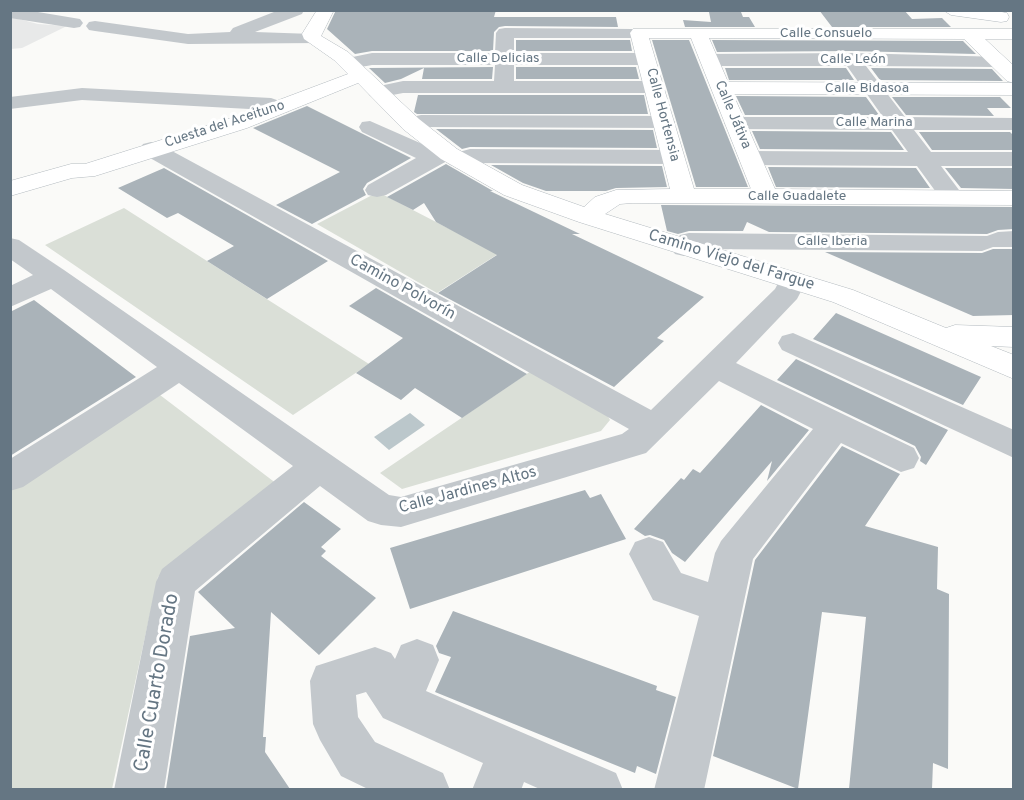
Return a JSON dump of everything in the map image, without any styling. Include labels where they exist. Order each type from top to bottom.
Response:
[{"type":"street","points":[[234,37],[242,29],[296,10]]},
{"type":"street","points":[[95,26],[188,39],[234,37],[313,39],[311,34],[326,10]]},
{"type":"street","points":[[951,10],[1004,19]]},
{"type":"street","points":[[10,13],[74,23]]},
{"type":"street","name":"Calle Consuelo","points":[[504,59],[505,33],[1014,36]]},
{"type":"street","name":"Calle Játiva","points":[[698,33],[766,197]]},
{"type":"street","name":"Calle Hortensia","points":[[636,34],[646,59],[684,196]]},
{"type":"street","points":[[833,34],[953,198]]},
{"type":"street","points":[[969,34],[1014,77]]},
{"type":"street","points":[[1014,36],[983,38],[982,41],[1014,70]]},
{"type":"street","name":"Camino Viejo del Fargue","points":[[313,39],[363,77],[447,157]]},
{"type":"street","name":"Calle Delicias","points":[[363,77],[372,59],[646,59]]},
{"type":"street","points":[[502,122],[504,59]]},
{"type":"street","name":"Calle León","points":[[709,60],[996,61]]},
{"type":"street","points":[[363,77],[403,87],[654,87]]},
{"type":"street","name":"Cuesta del Aceituno","points":[[10,189],[71,171],[87,171],[210,132],[363,77]]},
{"type":"street","name":"Calle Bidasoa","points":[[720,88],[1014,89]]},
{"type":"street","points":[[10,103],[82,94],[115,94],[271,104],[281,108]]},
{"type":"street","points":[[411,124],[421,121],[664,122]]},
{"type":"street","name":"Calle Marina","points":[[735,123],[1014,124]]},
{"type":"street","name":"Camino Viejo del Fargue","points":[[370,127],[447,157],[513,190],[684,248],[843,296],[1014,368]]},
{"type":"street","name":"Camino Polvorín","points":[[151,149],[654,427]]},
{"type":"street","points":[[377,190],[447,157],[673,157]]},
{"type":"street","points":[[750,158],[1014,159]]},
{"type":"street","name":"Cuesta del Aceituno","points":[[10,210],[81,179],[87,171]]},
{"type":"street","name":"Calle Guadalete","points":[[588,217],[604,202],[616,197],[1014,198]]},
{"type":"street","name":"Calle Iberia","points":[[684,248],[689,242],[998,241]]},
{"type":"street","name":"Calle Jardines Altos","points":[[10,246],[182,366],[381,510],[401,512],[634,444],[716,366],[787,293],[793,280]]},
{"type":"street","points":[[10,298],[54,276]]},
{"type":"street","points":[[936,334],[1014,337]]},
{"type":"street","points":[[793,343],[1014,446]]},
{"type":"street","points":[[10,477],[182,366]]},
{"type":"street","points":[[716,366],[901,458]]},
{"type":"street","points":[[679,789],[735,553],[836,425]]},
{"type":"street","name":"Calle Cuarto Dorado","points":[[139,789],[176,582],[320,465]]},
{"type":"street","points":[[648,554],[667,587],[723,605]]},
{"type":"street","points":[[399,702],[417,660]]},
{"type":"street","points":[[426,789],[358,759],[336,724],[333,681],[375,668],[399,702],[503,771],[599,789]]},
{"type":"shaded area","points":[[11,17],[38,24],[67,26],[22,48],[11,49]]},
{"type":"shaded area","points":[[378,192],[498,254],[437,293],[317,224]]},
{"type":"shaded area","points":[[124,208],[369,364],[293,415],[45,245]]},
{"type":"shaded area","points":[[534,369],[605,411],[610,420],[601,431],[402,489],[380,473]]},
{"type":"shaded area","points":[[160,395],[277,484],[158,577],[112,789],[11,790],[11,491]]},
{"type":"shaded area","points":[[410,413],[425,425],[389,450],[374,437]]},
{"type":"building","points":[[336,10],[496,10],[494,17],[616,17],[618,27],[505,26],[499,27],[494,32],[493,51],[372,51],[355,54],[327,29]]},
{"type":"building","points":[[819,10],[904,10],[912,19],[942,18],[951,27],[832,27]]},
{"type":"building","points":[[709,12],[741,12],[743,17],[749,17],[755,27],[685,27],[683,20],[711,22]]},
{"type":"building","points":[[516,40],[630,40],[632,51],[516,51]]},
{"type":"building","points":[[652,40],[689,40],[748,187],[696,187]]},
{"type":"building","points":[[712,40],[963,41],[976,54],[851,51],[717,52]]},
{"type":"building","points":[[493,67],[492,79],[422,79],[424,68],[401,79],[385,83],[369,68]]},
{"type":"building","points":[[516,67],[636,67],[639,79],[516,79]]},
{"type":"building","points":[[725,68],[846,68],[854,80],[729,80]]},
{"type":"building","points":[[871,68],[992,69],[1003,81],[880,80]]},
{"type":"building","points":[[418,95],[644,95],[648,114],[417,114],[414,112]]},
{"type":"building","points":[[736,96],[866,97],[879,115],[745,115]]},
{"type":"building","points":[[892,97],[1000,97],[1011,108],[987,108],[994,116],[906,115]]},
{"type":"building","points":[[307,106],[411,158],[367,183],[363,189],[366,195],[312,224],[276,205],[340,172],[253,128]]},
{"type":"building","points":[[436,129],[653,130],[657,148],[470,147],[462,149]]},
{"type":"building","points":[[752,131],[891,132],[904,150],[760,149]]},
{"type":"building","points":[[919,132],[1010,132],[1014,136],[1014,150],[932,150]]},
{"type":"building","points":[[446,164],[493,191],[490,191],[580,234],[572,234],[704,297],[657,338],[664,341],[614,387],[438,293],[497,255],[436,222],[424,203],[413,210],[387,197]]},
{"type":"building","points":[[491,165],[662,166],[667,187],[616,188],[606,191],[546,191],[523,183]]},
{"type":"building","points":[[768,167],[916,168],[930,188],[776,187]]},
{"type":"building","points":[[164,168],[328,261],[267,299],[207,261],[234,246],[178,213],[167,218],[118,188]]},
{"type":"building","points":[[945,168],[1014,168],[1014,189],[961,188]]},
{"type":"building","points":[[661,205],[1014,207],[1014,229],[998,230],[987,234],[769,232],[747,222],[743,231],[689,231],[678,234],[667,231]]},
{"type":"building","points":[[993,249],[1014,249],[1014,315],[973,316],[825,252],[982,253]]},
{"type":"building","points":[[376,288],[527,374],[462,418],[415,388],[401,400],[356,373],[403,338],[349,306]]},
{"type":"building","points":[[34,300],[136,377],[10,456],[10,312]]},
{"type":"building","points":[[836,313],[981,377],[963,405],[813,339]]},
{"type":"building","points":[[796,359],[948,430],[926,465],[920,461],[921,457],[915,446],[777,380]]},
{"type":"building","points":[[761,405],[809,430],[767,481],[772,461],[685,562],[672,553],[664,540],[650,535],[645,536],[634,529],[681,478],[684,480],[693,469],[700,473]]},
{"type":"building","points":[[842,446],[900,474],[865,526],[938,547],[937,589],[949,594],[948,769],[933,763],[932,789],[849,789],[866,617],[822,612],[798,789],[713,756],[755,560]]},
{"type":"building","points":[[585,490],[590,498],[601,494],[626,539],[410,609],[390,548]]},
{"type":"building","points":[[304,502],[341,529],[321,547],[326,551],[321,556],[376,598],[319,655],[271,612],[263,737],[266,737],[265,752],[290,789],[166,789],[190,636],[235,628],[198,592]]},
{"type":"building","points":[[453,611],[657,686],[656,690],[676,697],[656,774],[637,766],[635,773],[435,692],[451,657],[439,653],[436,646]]}]
